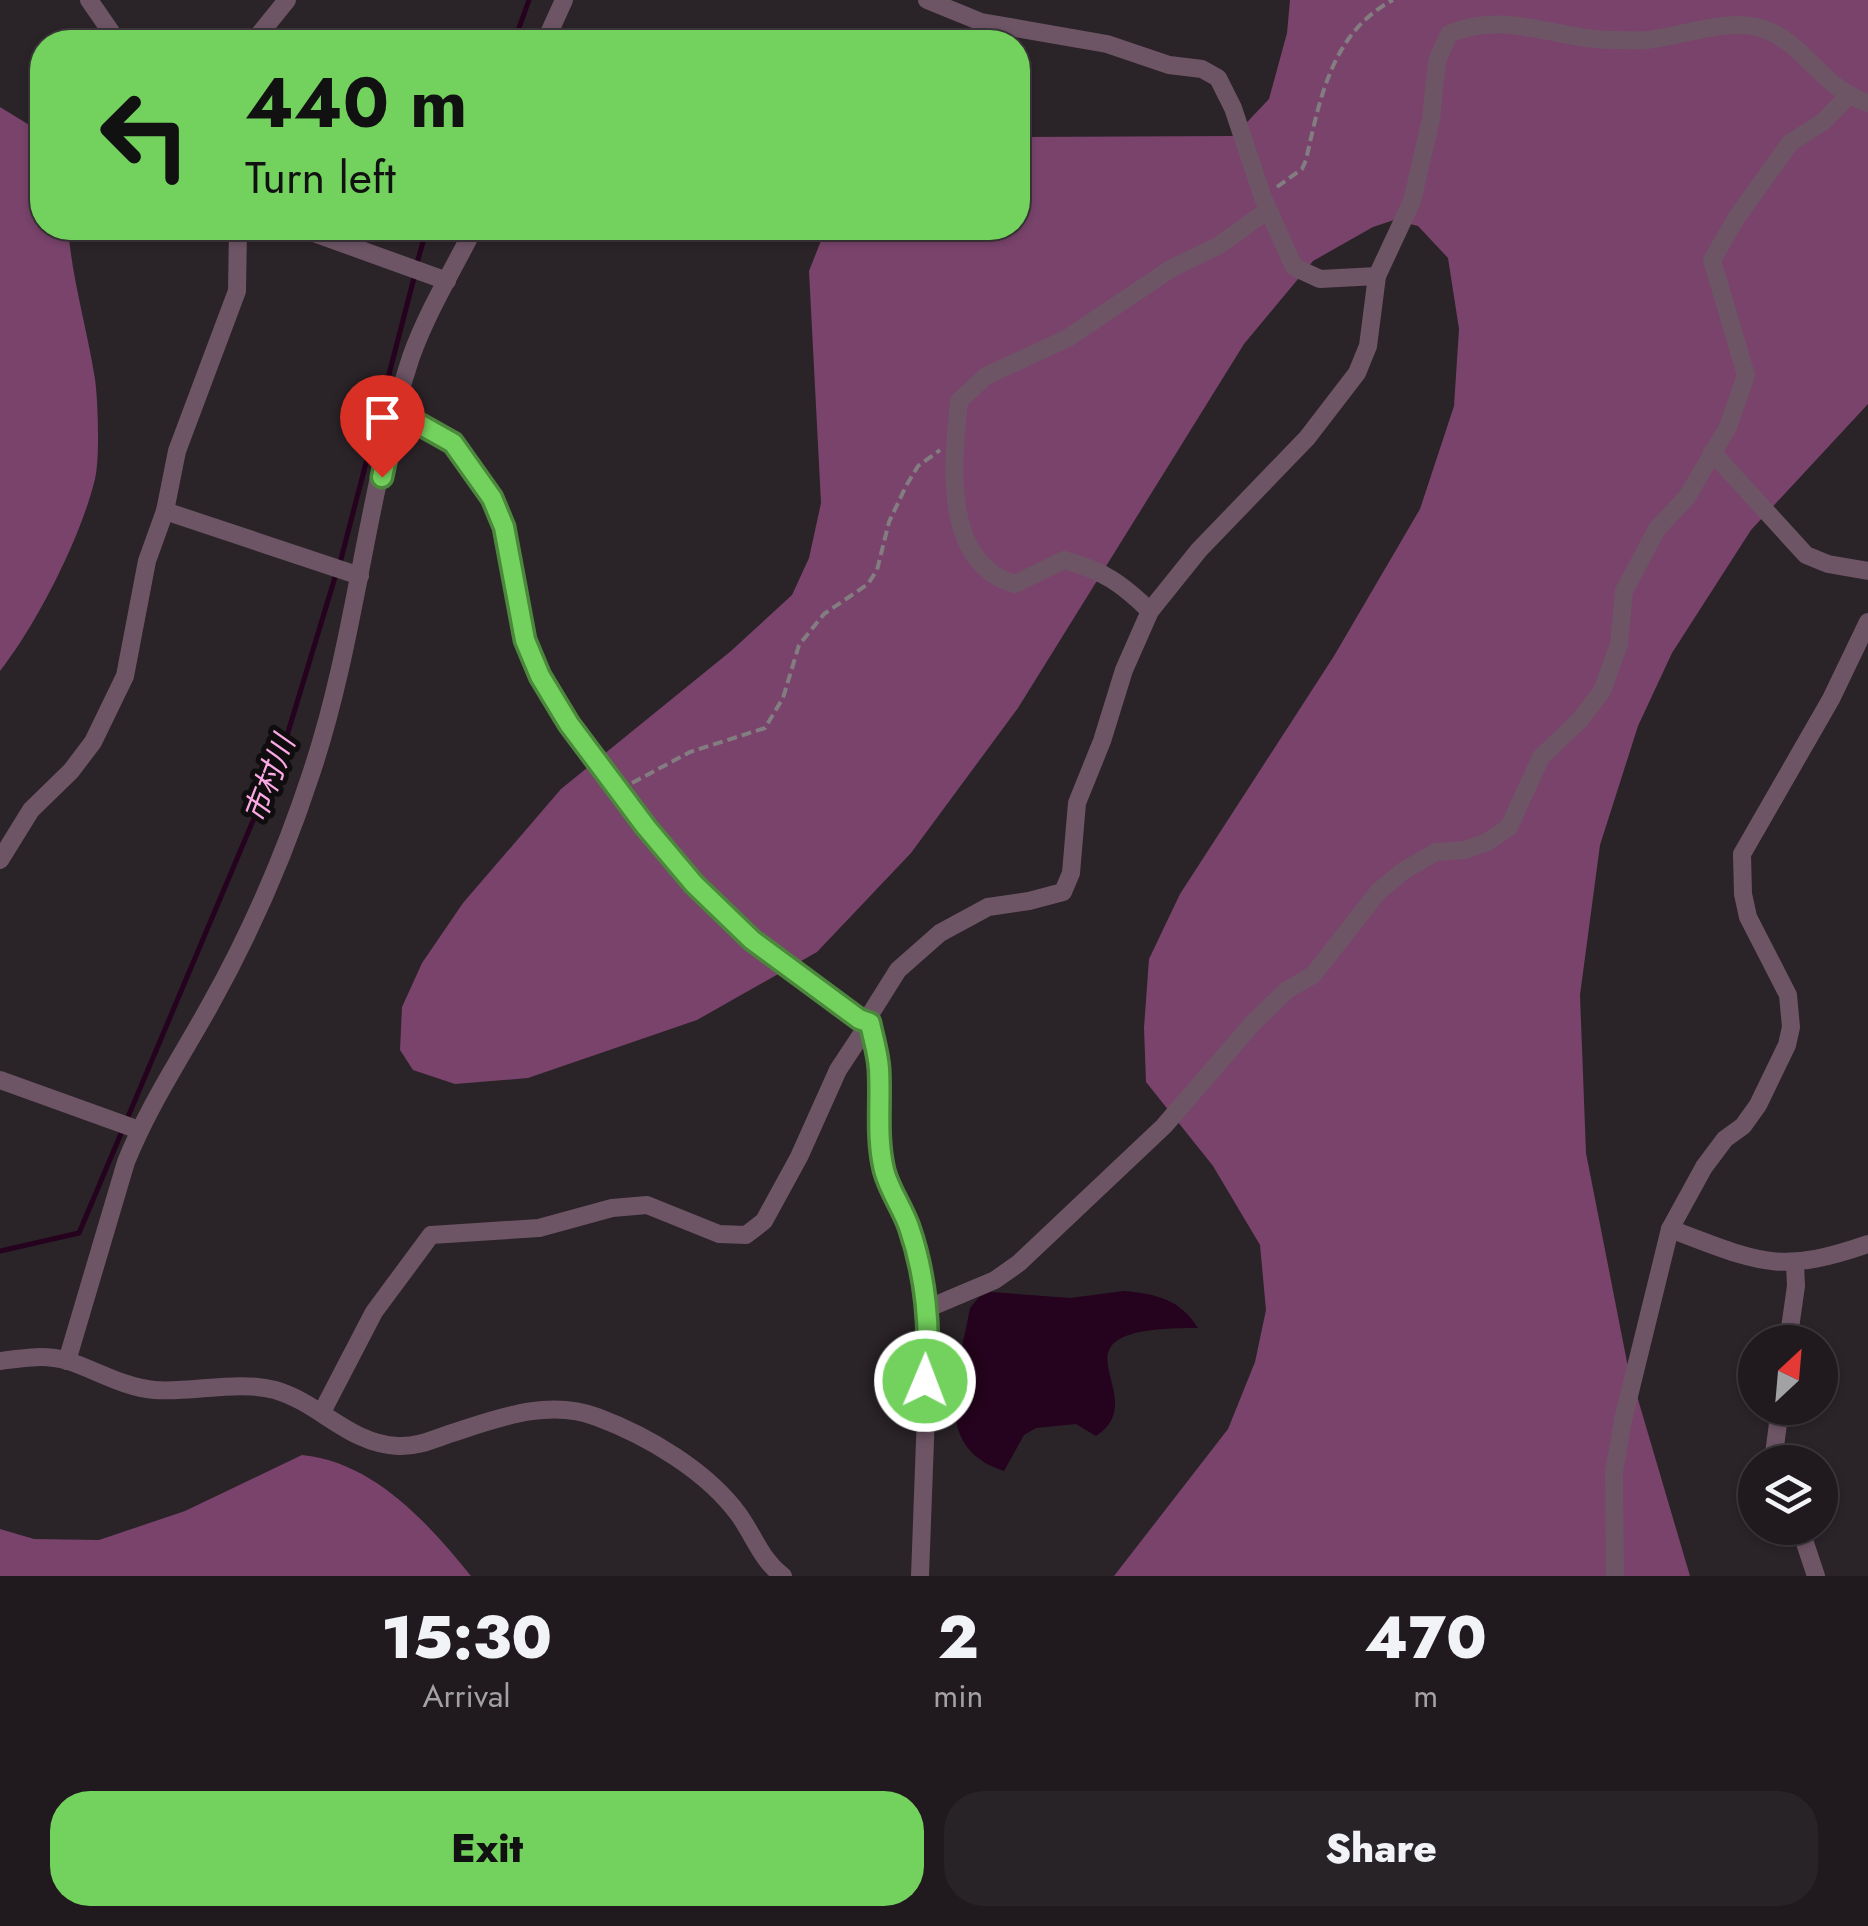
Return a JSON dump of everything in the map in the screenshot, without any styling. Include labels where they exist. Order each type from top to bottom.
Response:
[{"type":"street","points":[[89,0],[110,30]]},
{"type":"street","points":[[263,30],[287,0]]},
{"type":"street","points":[[550,30],[564,0]]},
{"type":"street","points":[[927,0],[1000,26],[1024,30]]},
{"type":"street","points":[[920,1576],[928,1358],[924,1310],[919,1260],[908,1223],[888,1186],[883,1167],[878,1125],[879,1065],[871,1013],[898,970],[940,933],[988,907],[1064,892],[1071,873],[1077,803],[1124,670],[1150,612],[1199,550],[1307,438],[1357,373],[1368,346],[1377,276],[1412,201],[1431,119],[1437,61],[1449,34],[1465,27],[1510,22],[1595,40],[1647,40],[1746,26],[1768,30],[1794,46],[1818,73],[1847,96],[1868,104]]},
{"type":"street","points":[[1030,31],[1107,44],[1169,65],[1202,68],[1218,78],[1234,108],[1266,204],[1294,267],[1320,280],[1377,276]]},
{"type":"street","points":[[924,1310],[994,1280],[1020,1263],[1164,1126],[1252,1023],[1287,990],[1313,975],[1378,892],[1403,870],[1436,852],[1465,850],[1487,842],[1509,827],[1541,757],[1580,720],[1602,690],[1619,644],[1624,591],[1657,529],[1687,497],[1728,427],[1746,374],[1712,260],[1737,216],[1790,143],[1824,120],[1847,96]]},
{"type":"street","points":[[1150,612],[1117,580],[1064,560],[1015,584],[984,569],[973,554],[960,518],[952,472],[959,401],[986,376],[1068,338],[1172,268],[1218,246],[1266,204]]},
{"type":"street","points":[[0,860],[32,810],[71,771],[92,742],[125,676],[147,561],[165,512],[177,450],[237,291],[238,240]]},
{"type":"street","points":[[333,240],[447,281]]},
{"type":"street","points":[[67,1362],[139,1130],[210,1005],[260,903],[310,776],[335,699],[396,411],[412,356],[468,240]]},
{"type":"street","points":[[396,411],[453,443],[492,498],[504,527],[525,640],[540,676],[569,724],[618,790],[694,884],[752,940],[859,1019],[870,1023]]},
{"type":"street","points":[[1712,452],[1806,556],[1868,570]]},
{"type":"street","points":[[165,512],[360,576]]},
{"type":"street","points":[[1616,1576],[1614,1472],[1670,1229],[1704,1167],[1758,1105],[1787,1045],[1791,1027],[1788,995],[1748,917],[1742,854],[1831,698],[1868,622]]},
{"type":"street","points":[[322,1412],[374,1312],[431,1234],[539,1228],[612,1208],[647,1204],[719,1234],[746,1235],[764,1221],[799,1157],[838,1070],[870,1023]]},
{"type":"street","points":[[0,1080],[139,1130]]},
{"type":"street","points":[[1670,1229],[1761,1262],[1795,1264],[1868,1244]]},
{"type":"street","points":[[1790,1325],[1795,1264]]},
{"type":"street","points":[[0,1361],[41,1356],[152,1390],[260,1387],[279,1391],[322,1412],[340,1428],[396,1446],[417,1445],[510,1414],[550,1409],[594,1415],[654,1444],[701,1476],[738,1513],[764,1558],[783,1576]]},
{"type":"street","points":[[1806,1545],[1816,1576]]},
{"type":"path","points":[[1266,204],[1302,169],[1321,95],[1342,46],[1358,24],[1393,0]]},
{"type":"path","points":[[618,790],[690,752],[765,728],[783,698],[799,645],[824,614],[868,584],[877,570],[889,522],[918,466],[935,451],[954,448]]},
{"type":"shaded area","points":[[1290,0],[1868,0],[1868,404],[1751,530],[1672,653],[1638,726],[1600,845],[1580,995],[1586,1153],[1627,1362],[1690,1576],[1114,1576],[1228,1429],[1255,1362],[1266,1310],[1260,1245],[1213,1166],[1146,1082],[1144,1028],[1149,959],[1180,894],[1334,656],[1420,509],[1454,406],[1459,329],[1448,258],[1418,226],[1394,220],[1373,227],[1313,261],[1244,344],[1018,708],[911,853],[817,952],[697,1020],[528,1078],[455,1084],[413,1070],[400,1050],[402,1007],[422,963],[463,903],[561,789],[731,651],[792,595],[809,558],[821,503],[809,271],[821,240],[1030,240],[1030,137],[1234,136],[1269,99],[1287,33]]},
{"type":"shaded area","points":[[0,107],[30,125],[30,240],[70,240],[95,379],[98,458],[88,502],[69,553],[43,605],[0,671]]},
{"type":"shaded area","points":[[1124,1291],[1175,1304],[1198,1328],[1148,1331],[1120,1339],[1109,1351],[1115,1401],[1112,1419],[1096,1436],[1076,1424],[1036,1428],[1024,1435],[1004,1471],[980,1460],[965,1444],[954,1403],[970,1308],[979,1297],[991,1292],[1070,1298]]},
{"type":"shaded area","points":[[302,1455],[353,1469],[376,1482],[418,1516],[471,1576],[0,1576],[0,1529],[34,1539],[99,1540],[185,1511]]},
{"type":"waterway","name":"市村川","points":[[518,30],[529,0]]},
{"type":"waterway","name":"市村川","points":[[417,263],[424,240]]},
{"type":"waterway","name":"市村川","points":[[340,563],[415,274]]},
{"type":"waterway","name":"市村川","points":[[0,1251],[79,1233],[282,752],[336,574]]},
{"type":"route","points":[[382,477],[396,411],[453,443],[492,498],[504,527],[525,640],[540,676],[569,724],[694,884],[752,940],[859,1019],[870,1023],[879,1065],[878,1125],[883,1167],[888,1186],[908,1223],[919,1260],[928,1358],[925,1381]]}]
